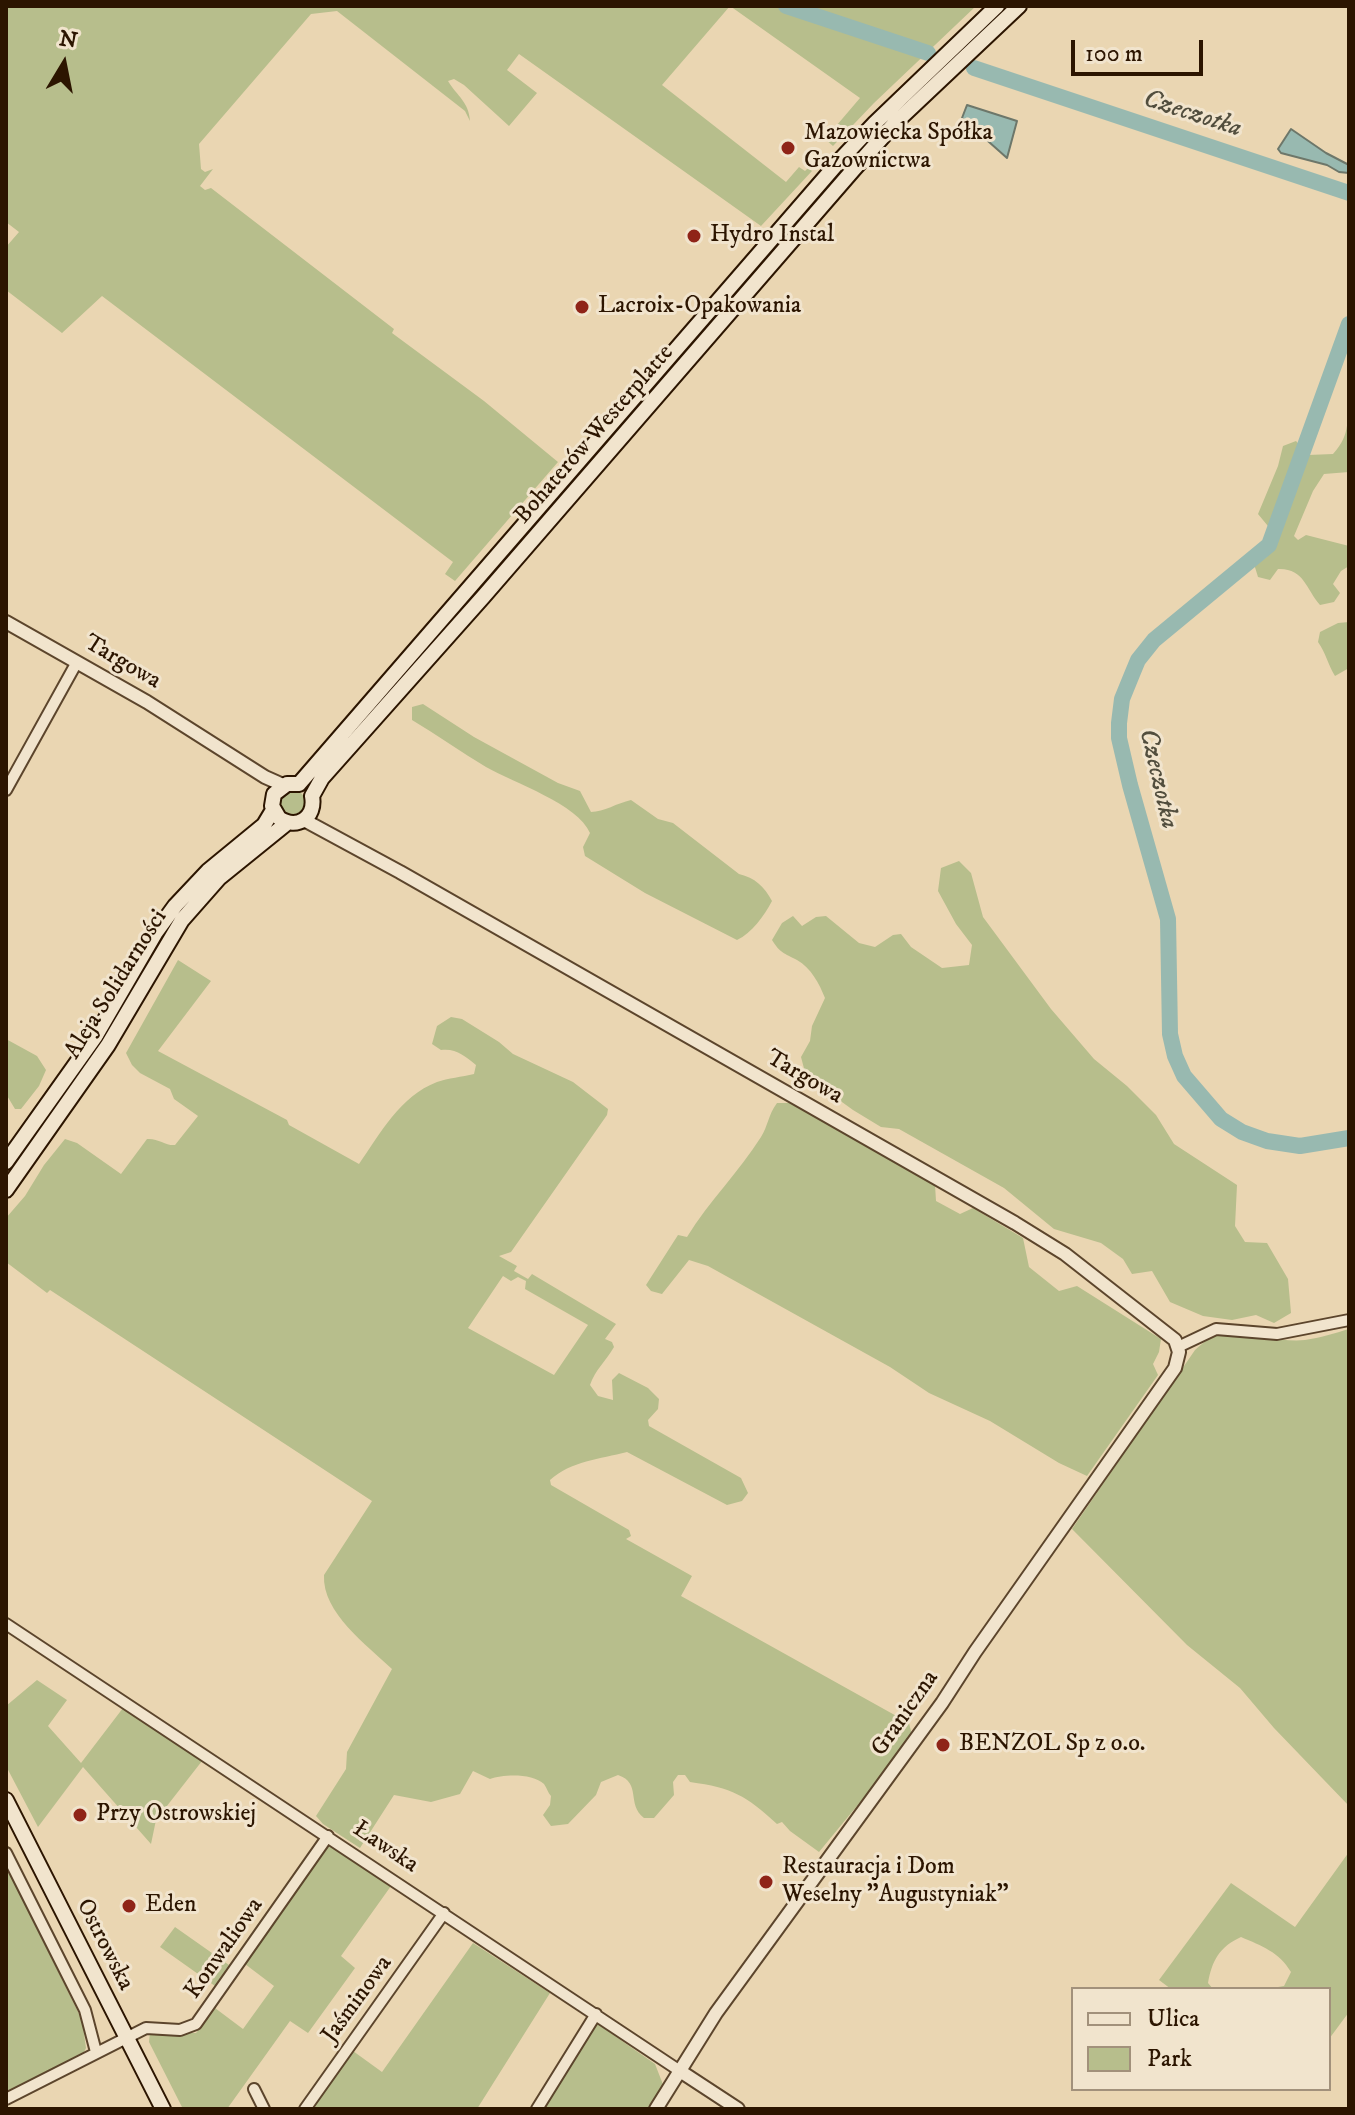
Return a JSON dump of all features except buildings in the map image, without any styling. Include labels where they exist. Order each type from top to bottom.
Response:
[{"type":"main road","name":"Bohaterów Westerplatte","points":[[299,784],[842,158],[997,6]]},
{"type":"main road","name":"Bohaterów Westerplatte","points":[[309,809],[322,778],[854,169],[895,123],[1019,6]]},
{"type":"main road","points":[[299,784],[309,809],[287,823],[279,818],[273,804],[283,785],[299,784]]},
{"type":"main road","name":"Aleja Solidarności","points":[[6,1162],[95,1037],[156,932],[175,906],[208,871],[264,825],[273,804]]},
{"type":"main road","name":"Aleja Solidarności","points":[[6,1190],[108,1045],[182,920],[219,878],[287,823]]},
{"type":"main road","name":"Ostrowska","points":[[6,1800],[163,2109]]},
{"type":"street","name":"Targowa","points":[[6,622],[283,785]]},
{"type":"street","points":[[6,790],[77,662]]},
{"type":"street","name":"Targowa","points":[[215,744],[273,804]]},
{"type":"street","name":"Targowa","points":[[309,809],[400,872],[1015,1223],[1065,1254],[1177,1343]]},
{"type":"street","points":[[1177,1343],[1216,1329],[1277,1334],[1349,1320]]},
{"type":"street","name":"Graniczna","points":[[656,2109],[716,2013],[942,1703],[1175,1368],[1177,1343]]},
{"type":"street","name":"Ławska","points":[[6,1624],[738,2109]]},
{"type":"street","name":"Konwaliowa","points":[[6,2099],[146,2028],[188,2028],[201,2019],[328,1836]]},
{"type":"street","name":"Ostrowska","points":[[6,1853],[85,2010],[96,2052]]},
{"type":"street","name":"Jaśminowa","points":[[305,2109],[444,1913]]},
{"type":"street","points":[[537,2109],[596,2014]]},
{"type":"street","points":[[254,2089],[264,2109]]},
{"type":"green space","points":[[6,6],[730,6],[662,85],[786,182],[799,167],[812,171],[761,226],[519,54],[507,70],[537,93],[509,126],[464,85],[454,79],[448,81],[465,104],[470,121],[465,111],[337,11],[311,14],[199,144],[201,169],[205,172],[213,169],[200,186],[205,190],[211,188],[394,329],[392,333],[484,401],[558,462],[455,581],[445,574],[453,562],[102,296],[62,333],[6,290],[6,247],[19,232],[6,222]]},
{"type":"green space","points":[[730,6],[976,6],[833,146],[825,139],[860,98]]},
{"type":"green space","points":[[1349,394],[1349,472],[1324,474],[1313,491],[1294,536],[1298,540],[1306,535],[1349,546],[1349,566],[1341,571],[1333,584],[1340,593],[1334,602],[1320,605],[1294,572],[1278,569],[1270,580],[1258,577],[1254,564],[1269,554],[1277,537],[1258,514],[1283,446],[1296,441],[1308,455],[1333,454],[1347,426]]},
{"type":"green space","points":[[1349,622],[1349,668],[1335,676],[1318,642],[1320,632],[1338,623]]},
{"type":"green space","points":[[423,704],[474,737],[558,783],[580,791],[591,812],[631,800],[658,819],[673,823],[739,874],[758,883],[772,901],[769,907],[753,929],[737,940],[645,893],[585,856],[583,847],[590,833],[573,813],[486,767],[412,720],[412,707]]},
{"type":"green space","points":[[293,790],[302,793],[305,802],[302,811],[293,814],[284,811],[281,802],[284,793]]},
{"type":"green space","points":[[959,861],[971,873],[983,917],[1051,1009],[1094,1059],[1156,1115],[1174,1144],[1237,1185],[1235,1226],[1245,1242],[1267,1243],[1288,1279],[1291,1313],[1274,1323],[1256,1315],[1232,1320],[1203,1316],[1170,1302],[1152,1271],[1132,1274],[1123,1259],[1101,1243],[1054,1229],[1004,1188],[899,1129],[881,1127],[806,1076],[801,1057],[825,998],[806,967],[780,950],[772,940],[782,923],[793,916],[802,926],[816,917],[826,916],[859,943],[875,947],[893,935],[901,934],[911,947],[942,968],[969,965],[972,945],[938,891],[941,868]]},
{"type":"green space","points":[[178,960],[211,981],[158,1051],[287,1120],[289,1125],[359,1164],[392,1117],[412,1096],[437,1082],[474,1074],[476,1065],[468,1059],[456,1051],[441,1050],[432,1044],[437,1026],[451,1017],[462,1019],[513,1054],[573,1082],[608,1109],[607,1115],[511,1252],[499,1256],[517,1266],[514,1271],[528,1279],[532,1274],[616,1324],[605,1339],[612,1342],[614,1347],[590,1385],[598,1396],[613,1400],[612,1380],[619,1373],[648,1388],[659,1399],[658,1409],[648,1420],[649,1426],[741,1478],[748,1493],[742,1501],[727,1505],[627,1452],[567,1469],[550,1480],[551,1485],[629,1530],[631,1536],[626,1539],[692,1576],[681,1596],[909,1723],[912,1735],[819,1852],[782,1822],[777,1824],[747,1800],[728,1790],[690,1782],[685,1775],[678,1775],[673,1782],[674,1795],[654,1818],[644,1818],[636,1806],[630,1783],[618,1775],[601,1782],[596,1795],[568,1824],[551,1826],[543,1815],[550,1805],[551,1796],[539,1780],[518,1776],[490,1779],[473,1771],[460,1794],[431,1802],[394,1795],[360,1848],[316,1816],[346,1769],[347,1752],[392,1669],[348,1627],[330,1602],[325,1589],[324,1575],[372,1501],[50,1290],[47,1293],[6,1262],[6,1218],[65,1139],[77,1143],[121,1174],[147,1139],[175,1145],[198,1116],[174,1099],[170,1089],[140,1073],[126,1053]],"holes":[[[503,1276],[511,1281],[518,1277],[526,1281],[525,1289],[588,1325],[554,1375],[468,1328]]]},
{"type":"green space","points":[[6,1039],[37,1056],[46,1070],[39,1086],[21,1109],[15,1109],[6,1094]]},
{"type":"green space","points":[[777,1103],[791,1103],[935,1185],[936,1201],[960,1214],[973,1208],[1023,1238],[1029,1267],[1059,1291],[1077,1286],[1161,1339],[1153,1364],[1158,1375],[1087,1476],[1059,1463],[990,1421],[929,1393],[890,1367],[708,1266],[689,1260],[662,1294],[651,1291],[646,1285],[678,1235],[687,1237],[752,1150]]},
{"type":"green space","points":[[1349,1329],[1349,1806],[1240,1688],[1187,1645],[1072,1529],[1195,1350],[1207,1340],[1238,1334],[1305,1340]]},
{"type":"green space","points":[[37,1680],[67,1700],[48,1726],[81,1763],[123,1708],[202,1761],[156,1820],[151,1844],[83,1767],[38,1827],[6,1766],[6,1706]]},
{"type":"green space","points":[[329,1845],[391,1886],[341,1956],[355,1968],[308,2033],[290,2021],[227,2109],[183,2109],[149,2042],[150,2032],[196,2033],[215,2008],[243,2029],[274,1986],[241,1961],[320,1849],[324,1851]]},
{"type":"green space","points":[[1349,1852],[1349,2012],[1331,2036],[1331,1987],[1278,1987],[1284,1986],[1291,1972],[1286,1965],[1263,1947],[1241,1937],[1227,1945],[1214,1961],[1208,1983],[1211,1987],[1168,1987],[1159,1980],[1231,1883],[1295,1927]]},
{"type":"green space","points":[[6,1866],[82,2020],[86,2048],[83,2054],[6,2096]]},
{"type":"green space","points":[[175,1927],[229,1965],[215,1986],[160,1947]]},
{"type":"green space","points":[[473,1943],[550,1993],[477,2109],[310,2109],[353,2051],[382,2072]]},
{"type":"green space","points":[[595,2022],[655,2064],[664,2087],[651,2109],[540,2109]]},
{"type":"water","points":[[967,105],[1017,121],[1007,158],[962,118]]},
{"type":"water","points":[[1291,129],[1349,165],[1349,173],[1281,153],[1278,149]]},
{"type":"waterway","name":"Czeczotka","points":[[786,6],[928,53]]},
{"type":"waterway","name":"Czeczotka","points":[[974,68],[1349,193]]},
{"type":"waterway","name":"Czeczotka","points":[[1349,324],[1269,545],[1154,640],[1138,660],[1122,699],[1119,723],[1119,738],[1130,785],[1168,919],[1170,1034],[1184,1076],[1221,1119],[1242,1132],[1267,1141],[1300,1146],[1349,1138]]},
{"type":"place","name":"Mazowiecka Spółka Gazownictwa","points":[[788,148]]},
{"type":"place","name":"Hydro Instal","points":[[694,236]]},
{"type":"place","name":"Lacroix-Opakowania","points":[[582,307]]},
{"type":"place","name":"BENZOL Sp z o.o.","points":[[943,1745]]},
{"type":"place","name":"Przy Ostrowskiej","points":[[80,1815]]},
{"type":"place","name":"Restauracja i Dom Weselny \"Augustyniak\"","points":[[766,1882]]},
{"type":"place","name":"Eden","points":[[129,1906]]}]
